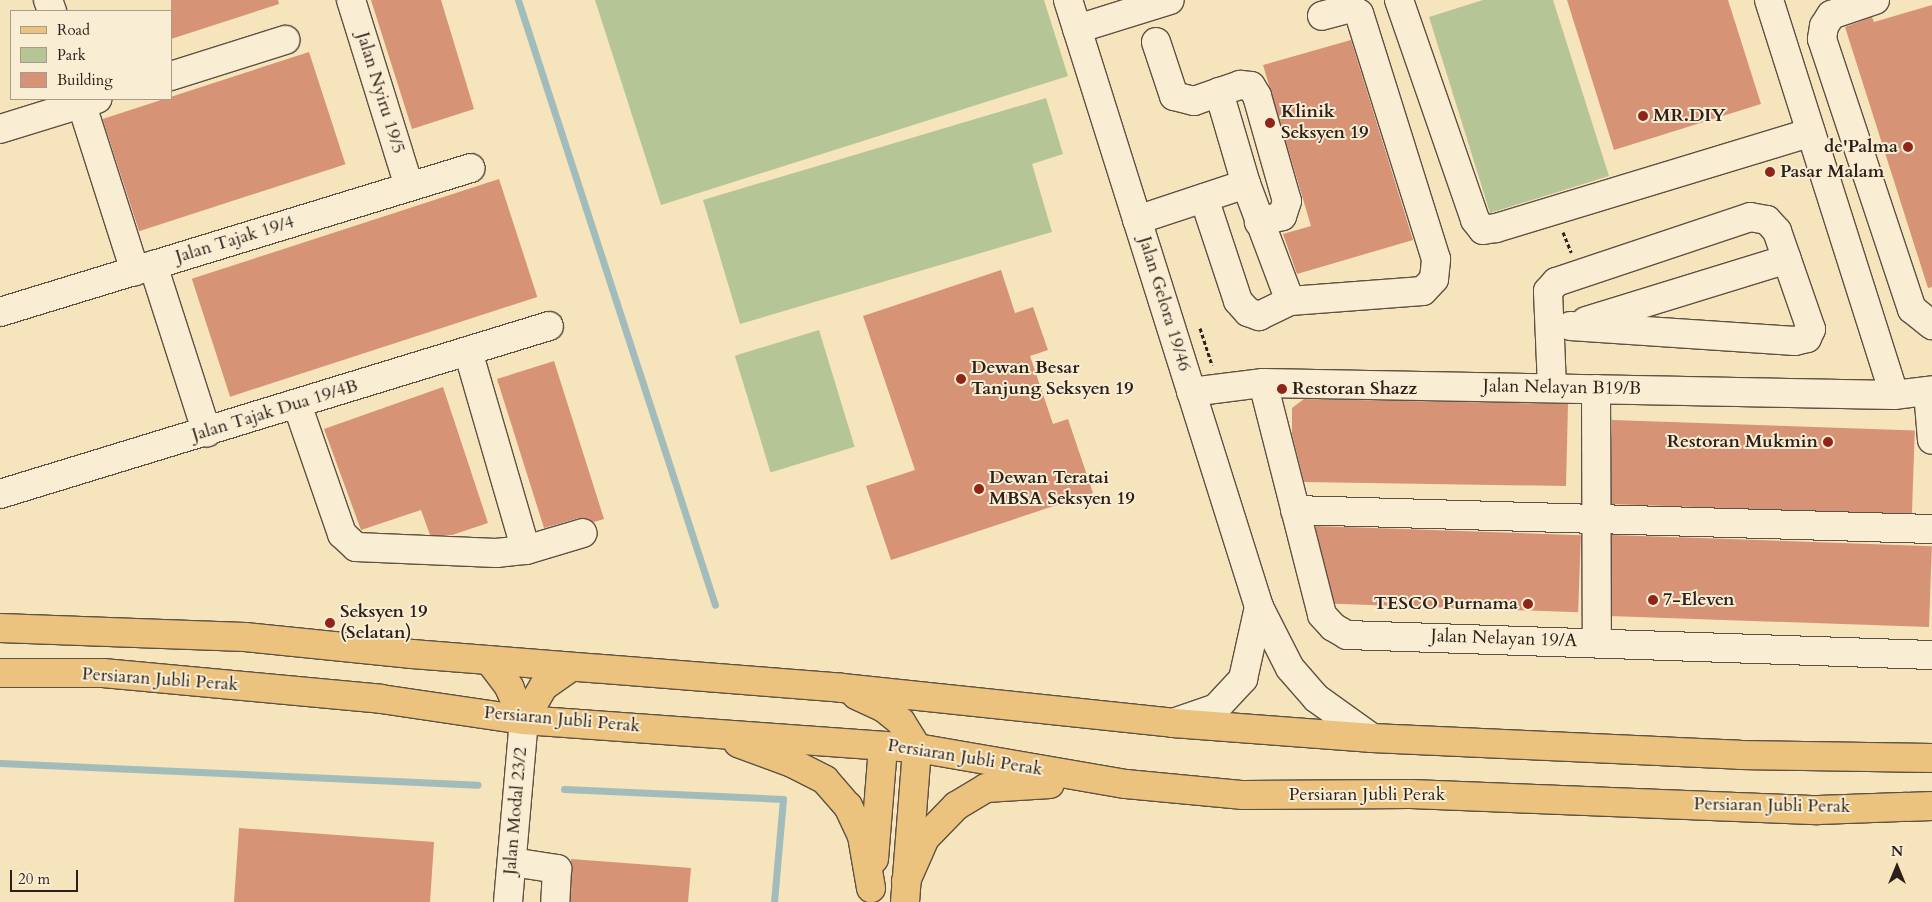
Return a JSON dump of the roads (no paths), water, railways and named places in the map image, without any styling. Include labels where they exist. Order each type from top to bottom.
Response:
[{"type":"main road","points":[[0,628],[44,628],[245,637],[489,660],[842,688],[1173,724],[1372,738],[1740,755],[1932,758]]},
{"type":"main road","points":[[489,660],[509,687],[524,720]]},
{"type":"main road","points":[[524,720],[544,686],[571,667]]},
{"type":"main road","name":"Persiaran Jubli Perak","points":[[0,673],[133,676],[381,699],[524,720],[706,731],[917,748],[1126,784],[1243,795],[1411,794],[1818,810],[1932,806]]},
{"type":"main road","points":[[842,688],[884,708],[901,722],[917,748],[906,892]]},
{"type":"main road","points":[[871,895],[883,746],[901,722],[951,699]]},
{"type":"main road","points":[[706,731],[792,763],[825,780],[848,806],[862,836],[871,895]]},
{"type":"main road","points":[[906,892],[925,838],[956,806],[986,788],[1016,784],[1126,784]]},
{"type":"street","name":"Jalan Nyiru 19/5","points":[[351,0],[410,186]]},
{"type":"street","name":"Jalan Gelora 19/46","points":[[1068,0],[1259,608],[1290,668],[1316,698],[1372,738]]},
{"type":"street","points":[[1077,29],[1170,0]]},
{"type":"street","points":[[1399,0],[1476,220],[1483,230],[1554,211],[1811,132]]},
{"type":"street","points":[[1769,0],[1894,395]]},
{"type":"street","points":[[1875,0],[1831,15],[1824,26],[1822,39],[1912,309],[1932,325]]},
{"type":"street","points":[[1204,198],[1238,302],[1248,312],[1259,316],[1290,301],[1423,292],[1434,279],[1436,259],[1359,14],[1351,8],[1322,16]]},
{"type":"street","points":[[172,76],[285,40]]},
{"type":"street","points":[[1156,42],[1174,96],[1194,101],[1246,85],[1251,86],[1257,96],[1287,201],[1282,216],[1259,222]]},
{"type":"street","points":[[1219,92],[1246,184],[1290,301]]},
{"type":"street","points":[[0,129],[86,100],[144,268],[206,433]]},
{"type":"street","name":"Jalan Tajak 19/4","points":[[0,312],[470,168]]},
{"type":"street","points":[[1137,220],[1246,184]]},
{"type":"street","points":[[1552,387],[1561,329],[1548,292],[1556,282],[1750,217],[1767,220],[1777,231],[1811,328],[1807,338],[1795,341],[1561,329]]},
{"type":"street","points":[[1849,252],[1889,238]]},
{"type":"street","points":[[1561,329],[1787,259]]},
{"type":"street","name":"Jalan Tajak Dua 19/4B","points":[[0,494],[206,433],[549,326]]},
{"type":"street","points":[[468,351],[526,550]]},
{"type":"street","name":"Jalan Nelayan B19/B","points":[[1191,392],[1263,383],[1894,395],[1930,390]]},
{"type":"street","name":"Jalan Nelayan 19/A","points":[[1263,383],[1322,615],[1333,627],[1347,634],[1932,655]]},
{"type":"street","points":[[1596,389],[1597,642]]},
{"type":"street","points":[[1930,390],[1932,440]]},
{"type":"street","points":[[297,404],[342,534],[356,547],[496,553],[526,550],[583,533]]},
{"type":"street","points":[[1295,510],[1932,529]]},
{"type":"street","points":[[1173,724],[1216,708],[1243,679],[1259,608]]},
{"type":"street","points":[[0,620],[44,628]]},
{"type":"street","name":"Jalan Modal 23/2","points":[[508,902],[524,720]]},
{"type":"street","points":[[512,862],[557,869],[555,902]]},
{"type":"waterway","points":[[518,0],[715,605]]},
{"type":"waterway","points":[[0,763],[477,785]]},
{"type":"waterway","points":[[564,789],[783,799],[774,902]]},
{"type":"place","name":"MR.DIY","points":[[1643,116]]},
{"type":"place","name":"Klinik Seksyen 19","points":[[1270,123]]},
{"type":"place","name":"de'Palma","points":[[1908,147]]},
{"type":"place","name":"Pasar Malam","points":[[1770,172]]},
{"type":"place","name":"Dewan Besar Tanjung Seksyen 19","points":[[961,379]]},
{"type":"place","name":"Restoran Shazz","points":[[1282,389]]},
{"type":"place","name":"Restoran Mukmin","points":[[1828,442]]},
{"type":"place","name":"Dewan Teratai MBSA Seksyen 19","points":[[979,489]]},
{"type":"place","name":"7-Eleven","points":[[1653,600]]},
{"type":"place","name":"TESCO Purnama","points":[[1528,604]]},
{"type":"place","name":"Seksyen 19 (Selatan)","points":[[330,623]]}]
